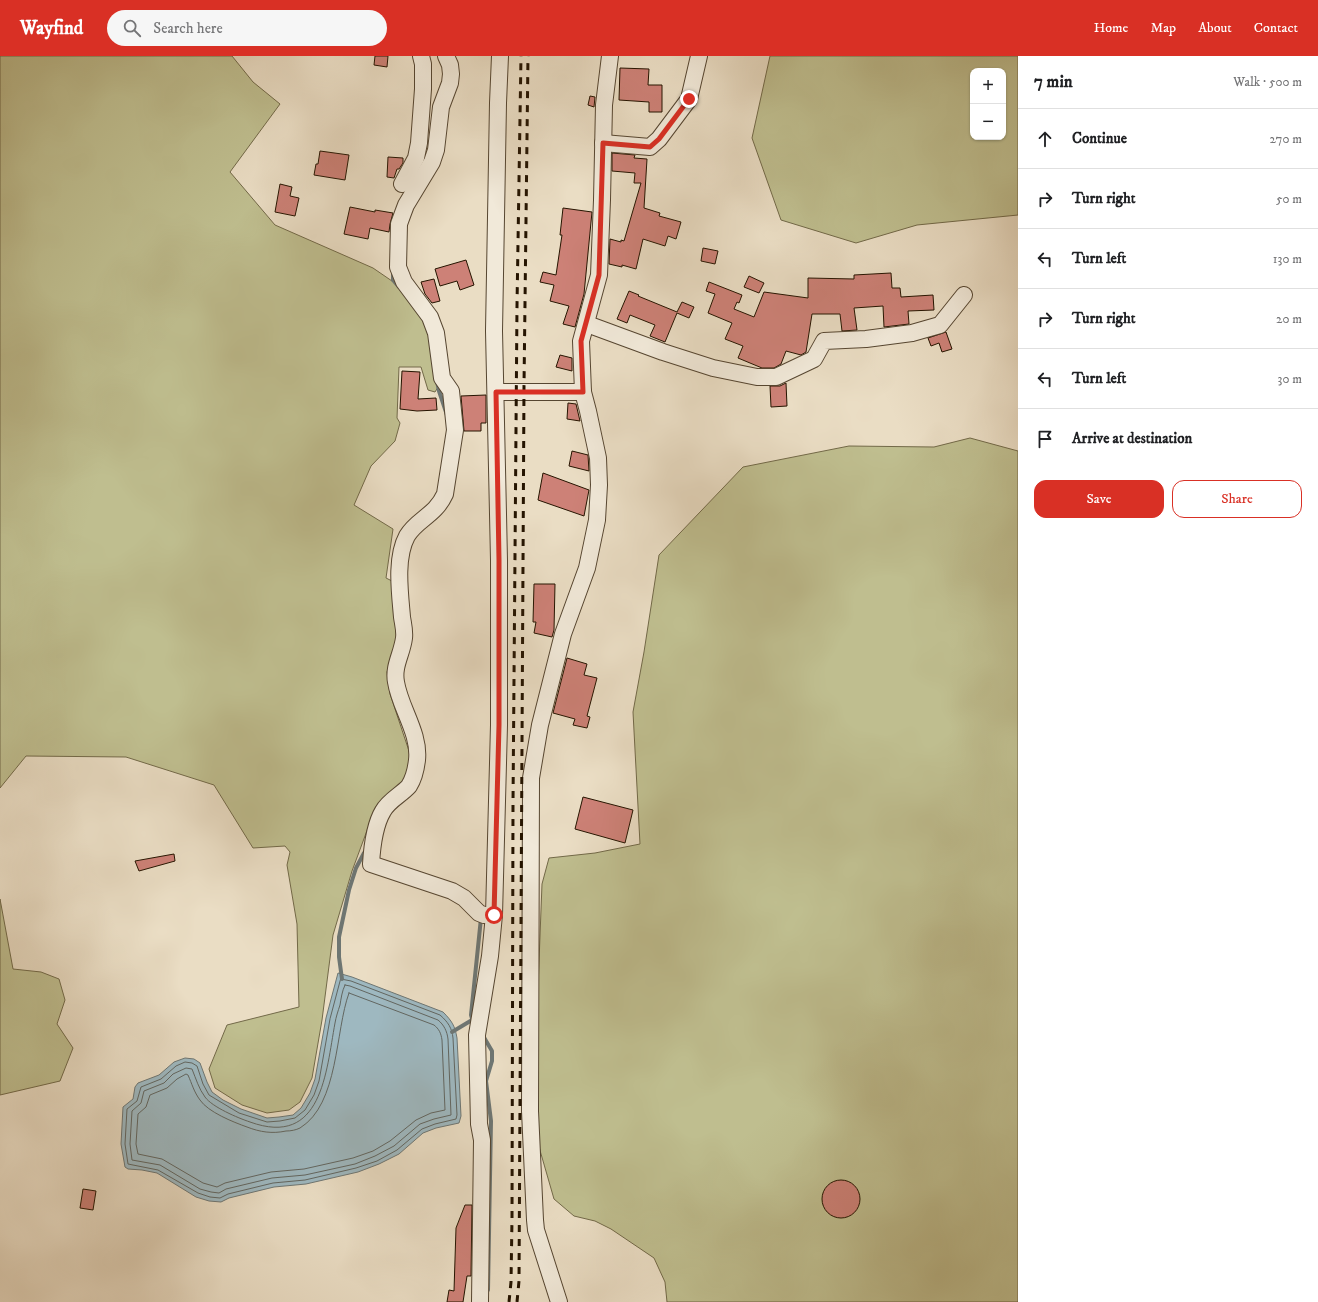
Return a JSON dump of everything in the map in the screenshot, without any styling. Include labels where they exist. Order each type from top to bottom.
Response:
[{"type":"street","points":[[402,184],[416,158],[419,143],[423,89],[422,56]]},
{"type":"street","points":[[446,56],[450,65],[450,79],[441,107],[436,150],[432,162],[406,205],[399,224],[398,267],[404,282],[430,317],[436,334],[442,378],[451,391],[455,430],[445,494],[441,503],[434,511],[413,528],[407,537],[401,552],[399,577],[404,637],[395,669],[399,696],[417,744],[417,759],[415,775],[409,786],[383,810],[374,839],[372,864],[452,891],[485,914]]},
{"type":"street","points":[[480,1302],[482,1140],[479,1124],[478,1028],[490,956],[485,914],[499,725],[499,560],[494,331],[500,56]]},
{"type":"street","points":[[559,1302],[536,1230],[535,1220],[530,1112],[530,778],[540,725],[561,642],[587,568],[597,520],[599,485],[598,458],[583,392],[581,341],[587,324],[599,275],[604,105],[610,56]]},
{"type":"street","points":[[603,143],[650,147],[659,139],[689,99],[700,56]]},
{"type":"street","points":[[587,324],[663,352],[713,368],[757,377],[776,377],[814,358],[824,341],[912,333],[940,325],[964,295]]},
{"type":"street","points":[[496,392],[583,392]]},
{"type":"shaded area","points":[[0,56],[232,56],[253,82],[280,104],[230,172],[275,225],[373,268],[408,292],[424,312],[440,384],[435,392],[428,390],[421,367],[399,367],[397,418],[400,423],[395,441],[371,466],[354,505],[393,529],[386,578],[398,584],[399,637],[387,672],[390,694],[411,757],[407,777],[375,809],[352,871],[333,935],[322,1020],[312,1078],[300,1102],[289,1110],[267,1113],[242,1105],[215,1088],[209,1069],[227,1025],[299,1007],[297,924],[287,865],[290,852],[285,846],[253,848],[214,785],[126,757],[26,756],[0,788]]},
{"type":"shaded area","points":[[770,56],[1018,56],[1018,215],[917,225],[856,243],[781,220],[752,138]]},
{"type":"shaded area","points":[[970,438],[1018,451],[1018,1302],[667,1302],[665,1282],[654,1258],[611,1229],[595,1221],[574,1216],[554,1199],[537,1140],[538,988],[542,884],[549,858],[595,853],[640,844],[633,712],[659,555],[743,467],[849,446],[934,447]]},
{"type":"shaded area","points":[[0,899],[13,969],[41,972],[59,979],[65,1000],[57,1024],[73,1048],[60,1081],[0,1095]]},
{"type":"water","points":[[338,973],[443,1012],[449,1018],[453,1024],[457,1038],[461,1116],[459,1123],[436,1128],[423,1133],[399,1154],[358,1172],[306,1184],[274,1187],[229,1198],[221,1202],[209,1201],[196,1197],[157,1173],[128,1169],[125,1167],[121,1144],[123,1107],[133,1099],[135,1087],[138,1083],[159,1075],[174,1062],[185,1058],[194,1059],[200,1063],[212,1092],[223,1100],[241,1109],[267,1118],[293,1115],[301,1108],[310,1093],[315,1079],[326,1018]]},
{"type":"building","points":[[375,56],[388,56],[387,67],[374,65]]},
{"type":"building","points":[[620,68],[649,69],[648,85],[662,85],[662,112],[649,112],[649,102],[619,100]]},
{"type":"building","points":[[590,96],[595,97],[594,107],[588,105]]},
{"type":"building","points":[[320,151],[349,155],[345,180],[314,175],[316,164],[318,164]]},
{"type":"building","points":[[612,153],[635,155],[634,158],[647,159],[644,208],[660,213],[659,216],[681,222],[676,239],[668,236],[665,246],[643,239],[636,269],[622,265],[622,267],[609,264],[610,239],[621,242],[621,240],[624,241],[641,183],[634,183],[635,173],[612,171]]},
{"type":"building","points":[[388,157],[403,158],[403,163],[399,169],[397,169],[394,178],[387,177]]},
{"type":"building","points":[[280,184],[292,187],[290,196],[299,198],[295,216],[275,212]]},
{"type":"building","points":[[350,207],[375,212],[375,210],[393,213],[389,232],[370,228],[368,239],[344,234]]},
{"type":"building","points":[[563,208],[592,212],[584,294],[575,327],[563,324],[569,306],[550,301],[554,285],[540,282],[543,272],[556,275],[562,235],[560,235]]},
{"type":"building","points":[[703,248],[718,251],[715,264],[701,261]]},
{"type":"building","points":[[466,260],[474,285],[460,290],[457,281],[440,286],[435,269]]},
{"type":"building","points":[[891,273],[892,288],[900,288],[901,297],[933,295],[934,310],[908,311],[909,324],[884,327],[883,306],[854,308],[857,330],[842,331],[840,314],[812,314],[806,352],[801,355],[786,351],[781,364],[774,368],[762,368],[738,358],[743,346],[725,339],[732,323],[708,313],[715,294],[706,291],[709,282],[742,295],[739,303],[737,302],[734,309],[754,317],[764,292],[808,298],[808,278],[854,279],[854,275]]},
{"type":"building","points":[[749,276],[764,283],[759,293],[744,287]]},
{"type":"building","points":[[434,279],[440,301],[432,303],[425,294],[421,282]]},
{"type":"building","points":[[629,291],[677,312],[682,302],[694,307],[689,318],[677,313],[665,342],[650,336],[655,325],[630,315],[627,323],[617,319]]},
{"type":"building","points":[[946,332],[952,349],[942,352],[939,343],[931,346],[928,338]]},
{"type":"building","points":[[560,355],[572,358],[572,371],[556,367]]},
{"type":"building","points":[[402,371],[420,372],[418,399],[436,398],[437,410],[417,411],[400,409]]},
{"type":"building","points":[[786,383],[787,406],[771,407],[770,386],[780,386]]},
{"type":"building","points":[[486,395],[486,423],[481,423],[481,431],[464,431],[461,396]]},
{"type":"building","points":[[568,403],[576,404],[580,421],[567,419]]},
{"type":"building","points":[[572,451],[588,455],[589,471],[569,466]]},
{"type":"building","points":[[543,473],[589,490],[584,516],[538,500]]},
{"type":"building","points":[[534,584],[555,584],[554,630],[552,637],[534,633],[536,622],[533,622]]},
{"type":"building","points":[[567,658],[587,664],[584,675],[597,678],[587,716],[590,717],[587,728],[573,725],[575,719],[553,713]]},
{"type":"building","points":[[583,797],[633,810],[625,843],[575,829]]},
{"type":"building","points":[[174,854],[175,861],[139,871],[135,861]]},
{"type":"building","points":[[837,1180],[845,1180],[855,1185],[859,1192],[859,1206],[855,1213],[845,1218],[837,1218],[827,1213],[825,1210],[822,1203],[822,1195],[827,1185],[830,1183]]},
{"type":"building","points":[[83,1189],[96,1191],[93,1210],[80,1208]]},
{"type":"building","points":[[465,1205],[472,1205],[471,1276],[467,1276],[463,1302],[447,1302],[449,1290],[454,1291],[456,1228]]},
{"type":"waterway","points":[[393,271],[393,280],[399,287]]},
{"type":"waterway","points":[[437,381],[447,415]]},
{"type":"waterway","points":[[342,979],[339,957],[339,937],[349,890],[356,868],[364,853]]},
{"type":"waterway","points":[[473,1022],[471,1015],[481,918]]},
{"type":"waterway","points":[[452,1032],[472,1020]]},
{"type":"waterway","points":[[482,1034],[492,1051],[492,1061],[486,1081],[491,1121],[488,1290]]},
{"type":"railway","points":[[509,1302],[511,1282],[512,1219],[513,804],[517,306],[521,56]]},
{"type":"railway","points":[[517,1302],[519,1281],[524,386],[528,56]]},
{"type":"route","points":[[494,915],[499,725],[499,560],[496,392],[583,392],[581,341],[587,324],[599,275],[603,143],[650,147],[659,139],[689,99]]}]
